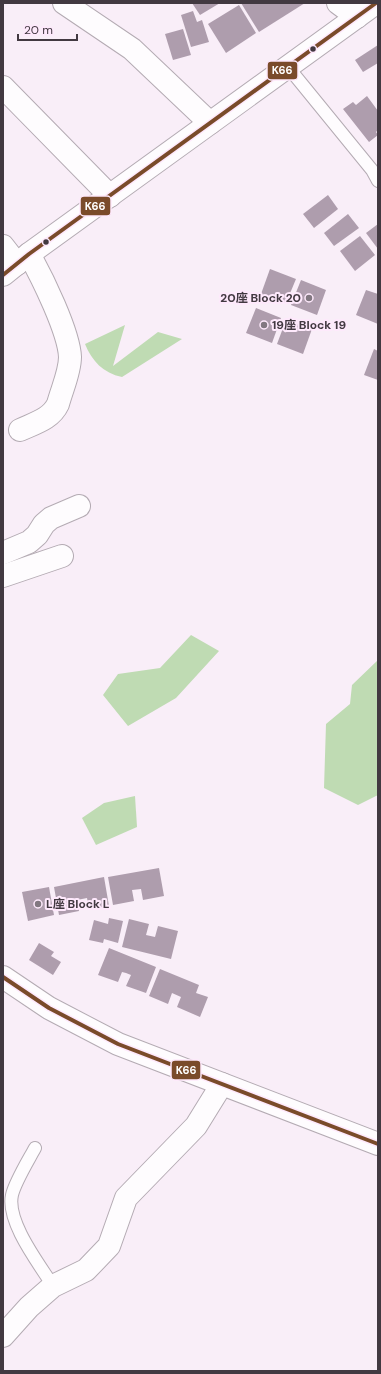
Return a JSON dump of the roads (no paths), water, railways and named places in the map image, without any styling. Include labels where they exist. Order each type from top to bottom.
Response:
[{"type":"street","points":[[64,3],[132,49],[210,123]]},
{"type":"street","points":[[338,3],[371,8]]},
{"type":"street","points":[[16,265],[210,123],[371,8]]},
{"type":"street","points":[[3,86],[110,196]]},
{"type":"street","points":[[3,246],[16,265],[41,276],[67,341],[70,356],[55,411],[50,416],[20,430]]},
{"type":"street","points":[[3,553],[29,542],[37,535],[50,518],[79,506]]},
{"type":"street","points":[[3,576],[62,556]]},
{"type":"street","points":[[3,977],[48,1008],[118,1044],[378,1144]]},
{"type":"street","points":[[3,1336],[29,1307],[53,1286],[86,1270],[109,1246],[126,1198],[196,1126],[222,1084]]},
{"type":"lane","points":[[288,67],[372,170],[378,181]]},
{"type":"lane","points":[[35,1148],[12,1196],[13,1217],[23,1237],[53,1286]]},
{"type":"place","name":"20座 Block 20","points":[[309,298]]},
{"type":"place","name":"19座 Block 19","points":[[264,325]]},
{"type":"place","name":"L座 Block L","points":[[38,904]]}]
